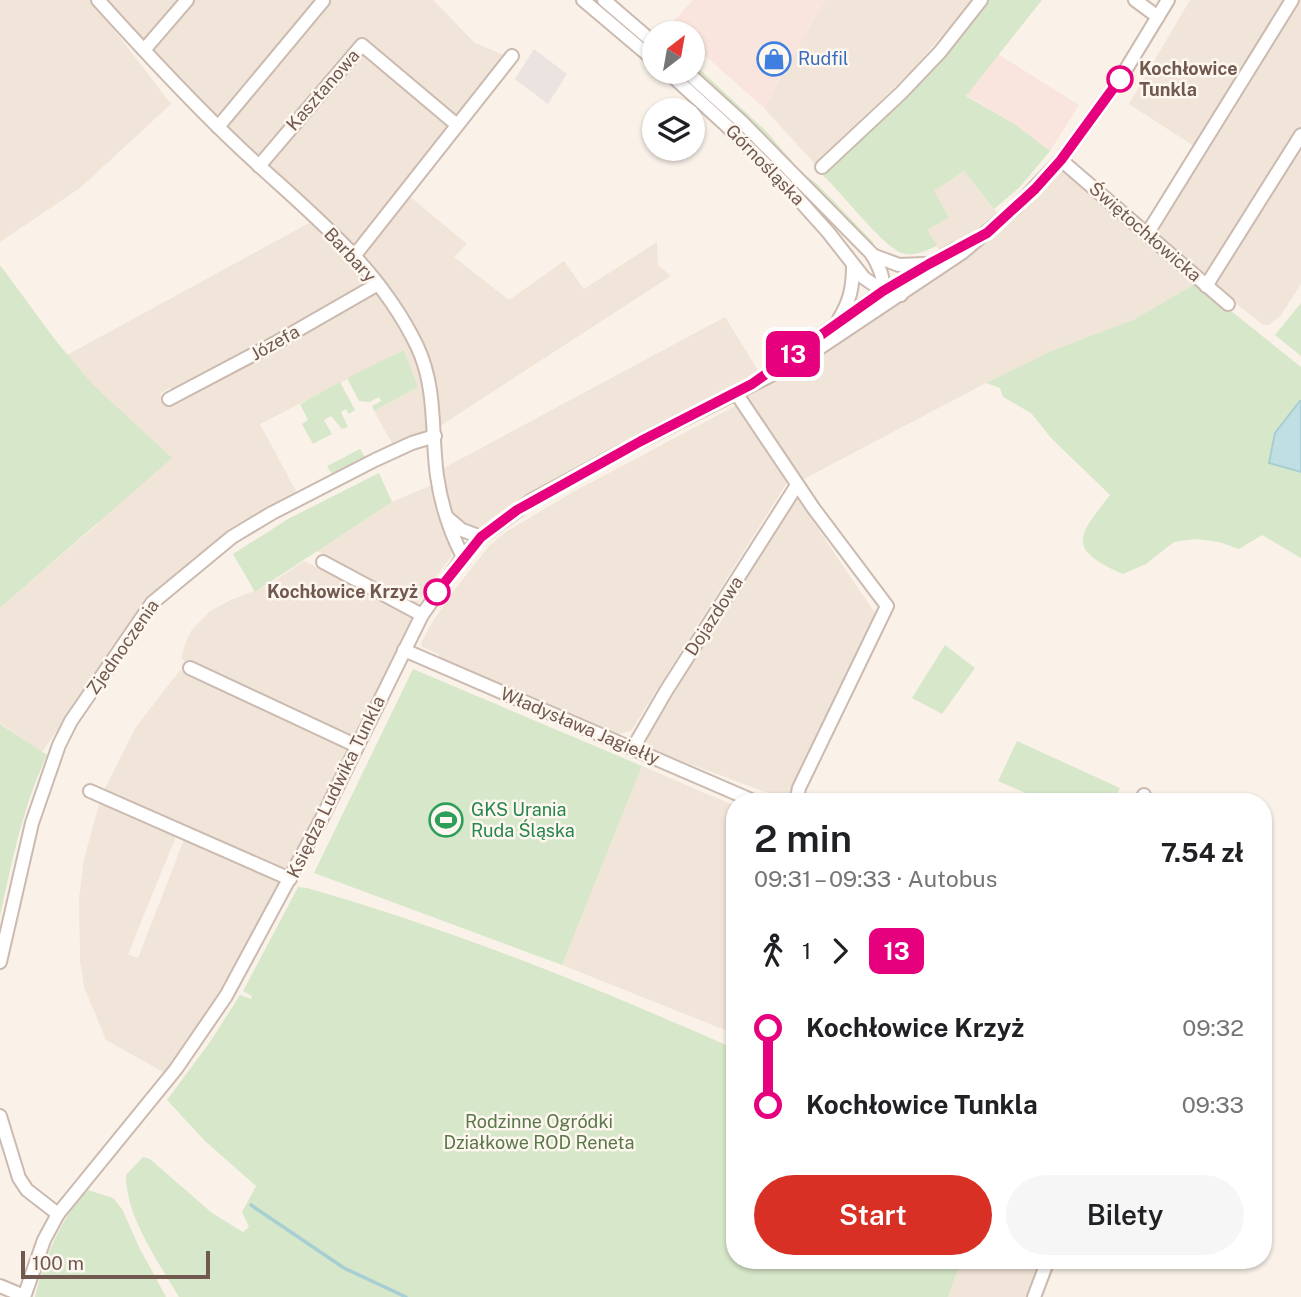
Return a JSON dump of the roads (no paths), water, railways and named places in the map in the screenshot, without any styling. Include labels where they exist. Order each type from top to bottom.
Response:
[{"type":"street","name":"Barbary","points":[[98,0],[218,127],[355,255],[405,324],[418,348],[431,393],[437,475],[448,519],[463,557]]},
{"type":"street","points":[[144,50],[187,0]]},
{"type":"street","points":[[583,0],[642,50]]},
{"type":"street","points":[[604,0],[642,33]]},
{"type":"street","points":[[822,167],[920,73],[981,0]]},
{"type":"street","points":[[1135,0],[1158,17]]},
{"type":"street","name":"Księdza Ludwika Tunkla","points":[[24,1297],[44,1240],[58,1214],[206,1028],[290,879],[422,615],[463,557],[481,537],[532,500],[803,359],[901,295],[987,233],[1035,189],[1061,160],[1114,88],[1168,0]]},
{"type":"street","points":[[1147,234],[1292,0]]},
{"type":"street","points":[[218,127],[323,1]]},
{"type":"street","name":"Kasztanowa","points":[[259,166],[362,45],[457,125]]},
{"type":"street","points":[[355,255],[512,56]]},
{"type":"street","name":"Górnośląska","points":[[681,84],[784,183],[872,285],[901,295]]},
{"type":"street","name":"Górnośląska","points":[[700,84],[742,122],[872,254],[882,273],[883,291],[878,310]]},
{"type":"street","points":[[1206,286],[1301,135]]},
{"type":"street","name":"Świętochłowicka","points":[[1061,160],[1228,304]]},
{"type":"street","name":"Księdza Ludwika Tunkla","points":[[752,384],[883,291],[987,233]]},
{"type":"street","name":"Górnośląska","points":[[872,254],[899,265],[913,267],[929,264]]},
{"type":"street","points":[[835,324],[849,301],[853,266]]},
{"type":"street","name":"Józefa","points":[[169,399],[277,342],[378,284]]},
{"type":"street","points":[[736,393],[797,485],[887,606],[798,793]]},
{"type":"street","name":"Zjednoczenia","points":[[0,962],[32,823],[58,745],[152,603],[232,537],[272,513],[375,460],[435,436]]},
{"type":"street","name":"Dojazdowa","points":[[634,748],[666,691],[797,485]]},
{"type":"street","points":[[448,519],[462,530],[481,537]]},
{"type":"street","points":[[323,562],[422,615]]},
{"type":"street","name":"Władysława Jagiełły","points":[[404,650],[736,793]]},
{"type":"street","points":[[190,668],[357,746]]},
{"type":"street","points":[[90,791],[290,879]]},
{"type":"street","points":[[0,1116],[19,1178],[32,1195],[58,1214]]},
{"type":"street","points":[[1034,1297],[1045,1269]]},
{"type":"street","points":[[0,1286],[24,1297]]},
{"type":"water","points":[[1300,401],[1301,472],[1269,463],[1275,433]]},
{"type":"waterway","points":[[251,1205],[344,1268],[406,1297]]},
{"type":"place","name":"Rudfil","points":[[774,59]]},
{"type":"place","name":"Kochłowice Tunkla","points":[[1120,79]]},
{"type":"place","name":"Kochłowice Krzyż","points":[[437,592]]},
{"type":"place","name":"GKS Urania Ruda Śląska","points":[[446,820]]},
{"type":"park label","name":"Rodzinne Ogródki Działkowe ROD Reneta","points":[[539,1132]]}]
